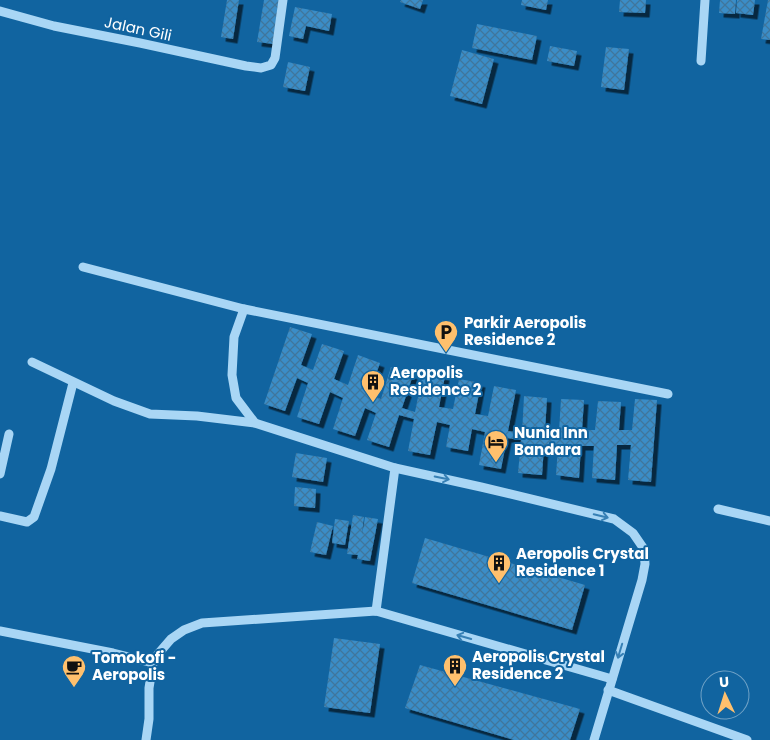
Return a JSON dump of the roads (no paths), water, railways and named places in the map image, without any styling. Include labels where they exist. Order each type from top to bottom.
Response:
[{"type":"street","name":"Jalan Gili","points":[[0,11],[54,26],[261,68],[271,65],[275,58],[283,0]]},
{"type":"street","points":[[701,61],[705,0]]},
{"type":"street","points":[[83,267],[244,309],[668,394]]},
{"type":"street","points":[[244,309],[234,337],[232,375],[236,398],[255,423]]},
{"type":"street","points":[[32,362],[114,401],[150,414],[197,416],[255,423],[395,468],[614,519],[639,539],[644,549],[645,564],[642,580],[594,740]]},
{"type":"street","points":[[0,516],[28,522],[34,517],[51,469],[74,383]]},
{"type":"street","points":[[0,474],[9,434]]},
{"type":"street","points":[[376,611],[395,468]]},
{"type":"street","points":[[718,509],[770,521]]},
{"type":"street","points":[[146,740],[149,719],[149,688],[153,663],[158,654],[172,639],[184,630],[202,623],[376,611],[612,679]]},
{"type":"street","points":[[0,631],[113,653],[153,663]]},
{"type":"street","points":[[608,690],[747,740]]},
{"type":"place","name":"Parkir Aeropolis Residence 2","points":[[446,353]]},
{"type":"place","name":"Aeropolis Residence 2","points":[[373,403]]},
{"type":"place","name":"Nunia Inn Bandara","points":[[496,463]]},
{"type":"place","name":"Aeropolis Crystal Residence 1","points":[[499,584]]},
{"type":"place","name":"Aeropolis Crystal Residence 2","points":[[455,687]]},
{"type":"place","name":"Tomokofi - Aeropolis","points":[[74,688]]}]
